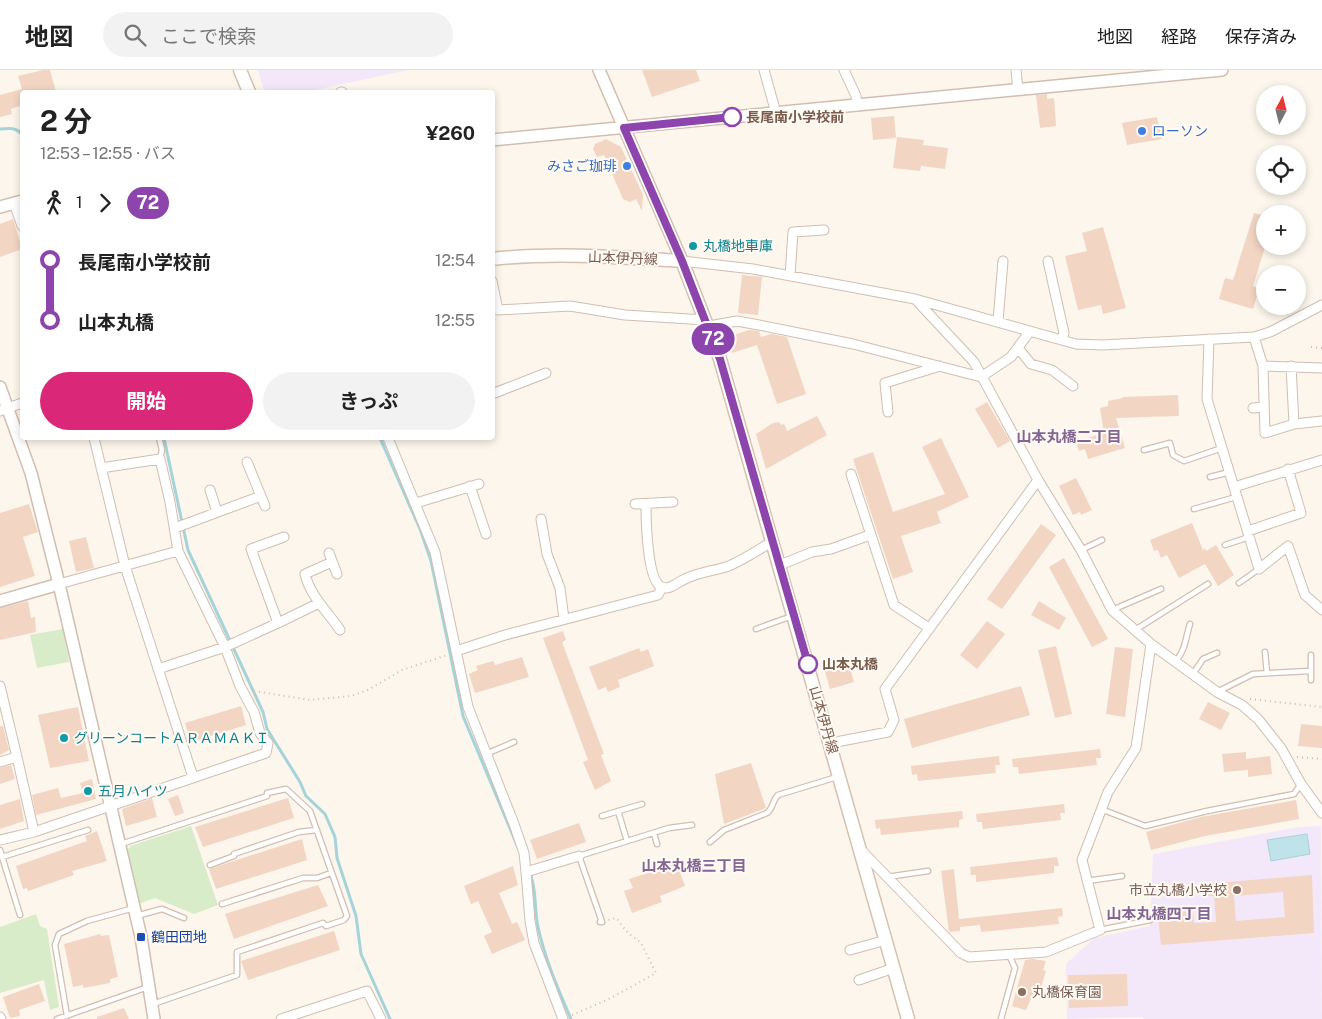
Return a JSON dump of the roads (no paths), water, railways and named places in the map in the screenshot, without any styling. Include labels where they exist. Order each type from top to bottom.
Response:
[{"type":"main road","points":[[240,70],[248,90]]},
{"type":"main road","name":"山本伊丹線","points":[[495,259],[519,256],[585,256],[682,261],[708,323],[773,541],[908,1019]]},
{"type":"street","points":[[599,70],[682,261],[790,276],[915,299],[1076,344],[1102,346],[1254,337],[1270,332],[1322,305]]},
{"type":"street","points":[[764,70],[776,113]]},
{"type":"street","points":[[844,70],[856,96],[857,106]]},
{"type":"street","points":[[1016,70],[1018,90]]},
{"type":"street","points":[[495,140],[1222,70]]},
{"type":"street","points":[[0,207],[18,202]]},
{"type":"street","points":[[790,276],[793,232],[824,230]]},
{"type":"street","points":[[998,322],[1003,261]]},
{"type":"street","points":[[1048,261],[1064,333],[1062,340]]},
{"type":"street","points":[[495,296],[498,310],[570,306],[624,315],[708,323],[737,321],[759,324],[853,344],[981,377],[1011,357],[1030,331]]},
{"type":"street","points":[[915,299],[974,362],[1112,610],[1151,644],[1217,692],[1239,703],[1258,720],[1285,756],[1301,784],[1322,813]]},
{"type":"street","points":[[1254,337],[1264,366],[1265,433],[1294,424],[1322,422]]},
{"type":"street","points":[[1209,339],[1207,399],[1259,570],[1288,546],[1305,595],[1322,610]]},
{"type":"street","points":[[1018,348],[1031,364],[1052,370],[1073,386]]},
{"type":"street","points":[[888,412],[885,383],[941,366]]},
{"type":"street","points":[[1264,366],[1322,368]]},
{"type":"street","points":[[1290,366],[1294,424]]},
{"type":"street","points":[[495,393],[546,373]]},
{"type":"street","points":[[0,387],[4,409],[31,473],[59,584],[135,912],[154,1019]]},
{"type":"street","points":[[4,409],[20,405]]},
{"type":"street","points":[[1252,408],[1264,407]]},
{"type":"street","points":[[94,440],[126,566],[193,777]]},
{"type":"street","points":[[389,440],[435,552],[468,707],[520,839],[526,872],[534,944],[563,1019]]},
{"type":"street","points":[[0,840],[34,832],[266,753],[268,743],[260,733],[254,712],[225,647],[178,551],[160,460],[101,468]]},
{"type":"street","points":[[1234,486],[1322,460]]},
{"type":"street","points":[[247,462],[265,506]]},
{"type":"street","points":[[1249,534],[1301,513],[1288,469]]},
{"type":"street","points":[[851,474],[894,605],[929,628]]},
{"type":"street","points":[[831,743],[888,732],[894,720],[885,689],[1038,480]]},
{"type":"street","points":[[416,503],[474,485],[482,530]]},
{"type":"street","points":[[210,490],[217,512]]},
{"type":"street","points":[[174,528],[261,496]]},
{"type":"street","points":[[635,504],[673,502]]},
{"type":"street","points":[[646,504],[645,532],[654,573],[658,585],[662,587],[675,585],[684,579],[728,566],[773,541]]},
{"type":"street","points":[[541,519],[547,554],[560,588],[564,619]]},
{"type":"street","points":[[780,565],[812,552],[831,549],[870,535]]},
{"type":"street","points":[[278,623],[250,544],[284,537]]},
{"type":"street","points":[[0,601],[178,551]]},
{"type":"street","points":[[329,553],[337,574]]},
{"type":"street","points":[[332,562],[305,574],[319,603],[340,630]]},
{"type":"street","points":[[456,651],[564,619],[658,596],[662,587]]},
{"type":"street","points":[[158,668],[225,647],[319,603]]},
{"type":"street","points":[[860,850],[961,953],[976,957],[1046,952],[1100,930],[1082,860],[1108,792],[1136,748],[1151,644]]},
{"type":"street","points":[[0,686],[34,832]]},
{"type":"street","points":[[0,762],[17,757]]},
{"type":"street","points":[[526,872],[579,856]]},
{"type":"street","points":[[850,950],[886,940]]},
{"type":"street","points":[[859,980],[894,968]]},
{"type":"street","points":[[281,1019],[367,991],[381,1019]]},
{"type":"lane","points":[[1168,436],[1173,455],[1184,461],[1222,448]]},
{"type":"lane","points":[[160,440],[162,450],[160,460]]},
{"type":"lane","points":[[1144,450],[1170,443]]},
{"type":"lane","points":[[1210,477],[1230,472]]},
{"type":"lane","points":[[1194,508],[1237,496]]},
{"type":"lane","points":[[1224,545],[1249,534]]},
{"type":"lane","points":[[1080,550],[1102,540]]},
{"type":"lane","points":[[1239,583],[1259,570]]},
{"type":"lane","points":[[1134,631],[1208,584]]},
{"type":"lane","points":[[1112,610],[1161,589]]},
{"type":"lane","points":[[756,629],[794,616]]},
{"type":"lane","points":[[1176,661],[1185,650],[1185,639],[1190,624]]},
{"type":"lane","points":[[1265,652],[1267,673]]},
{"type":"lane","points":[[1192,674],[1203,659],[1217,653]]},
{"type":"lane","points":[[1311,655],[1311,680]]},
{"type":"lane","points":[[1217,692],[1253,674],[1310,671]]},
{"type":"lane","points":[[486,754],[514,742]]},
{"type":"lane","points":[[710,842],[724,830],[767,813],[771,810],[774,799],[778,795],[840,776]]},
{"type":"lane","points":[[1101,809],[1145,826],[1207,811],[1294,794],[1301,784]]},
{"type":"lane","points":[[119,844],[267,796],[267,793],[286,788],[310,811],[346,916],[344,920],[326,926],[324,923],[237,952],[237,975],[152,1004]]},
{"type":"lane","points":[[602,816],[642,804]]},
{"type":"lane","points":[[618,811],[627,841]]},
{"type":"lane","points":[[601,922],[579,856],[654,833],[692,825]]},
{"type":"lane","points":[[2,857],[88,830]]},
{"type":"lane","points":[[210,865],[234,856],[234,854],[299,832],[317,830]]},
{"type":"lane","points":[[654,833],[657,844]]},
{"type":"lane","points":[[0,850],[20,915]]},
{"type":"lane","points":[[886,877],[928,871]]},
{"type":"lane","points":[[222,904],[303,878],[317,878],[332,873]]},
{"type":"lane","points":[[1087,880],[1122,876]]},
{"type":"lane","points":[[66,1016],[55,945],[59,934],[87,921],[135,912],[162,909],[184,918]]},
{"type":"lane","points":[[1100,930],[1150,920]]},
{"type":"lane","points":[[1001,1019],[1015,968],[1009,955]]},
{"type":"lane","points":[[57,1019],[149,986]]},
{"type":"lane","points":[[998,1006],[1004,1008]]},
{"type":"water","points":[[1307,834],[1310,854],[1271,861],[1267,840]]},
{"type":"waterway","points":[[0,129],[10,128],[20,132]]},
{"type":"waterway","points":[[164,440],[188,550],[263,712],[267,729],[300,782],[306,796],[325,814],[335,837],[337,858],[356,916],[361,954],[390,1019]]},
{"type":"waterway","points":[[381,440],[420,529],[431,561],[463,716],[519,850]]},
{"type":"waterway","points":[[530,873],[534,886],[537,920],[544,951],[571,1019]]},
{"type":"place","name":"長尾南小学校前","points":[[732,117]]},
{"type":"place","name":"ローソン","points":[[1142,131]]},
{"type":"place","name":"みさご珈琲","points":[[627,166]]},
{"type":"place","name":"丸橋地車庫","points":[[693,246]]},
{"type":"place","name":"山本丸橋","points":[[808,664]]},
{"type":"place","name":"グリーンコートＡＲＡＭＡＫＩ","points":[[64,738]]},
{"type":"place","name":"五月ハイツ","points":[[88,791]]},
{"type":"place","name":"市立丸橋小学校","points":[[1237,890]]},
{"type":"place","name":"鶴田団地","points":[[141,937]]},
{"type":"place","name":"丸橋保育園","points":[[1022,992]]},
{"type":"district","name":"山本丸橋二丁目","points":[[1069,436]]},
{"type":"district","name":"山本丸橋三丁目","points":[[694,865]]},
{"type":"district","name":"山本丸橋四丁目","points":[[1159,913]]}]
